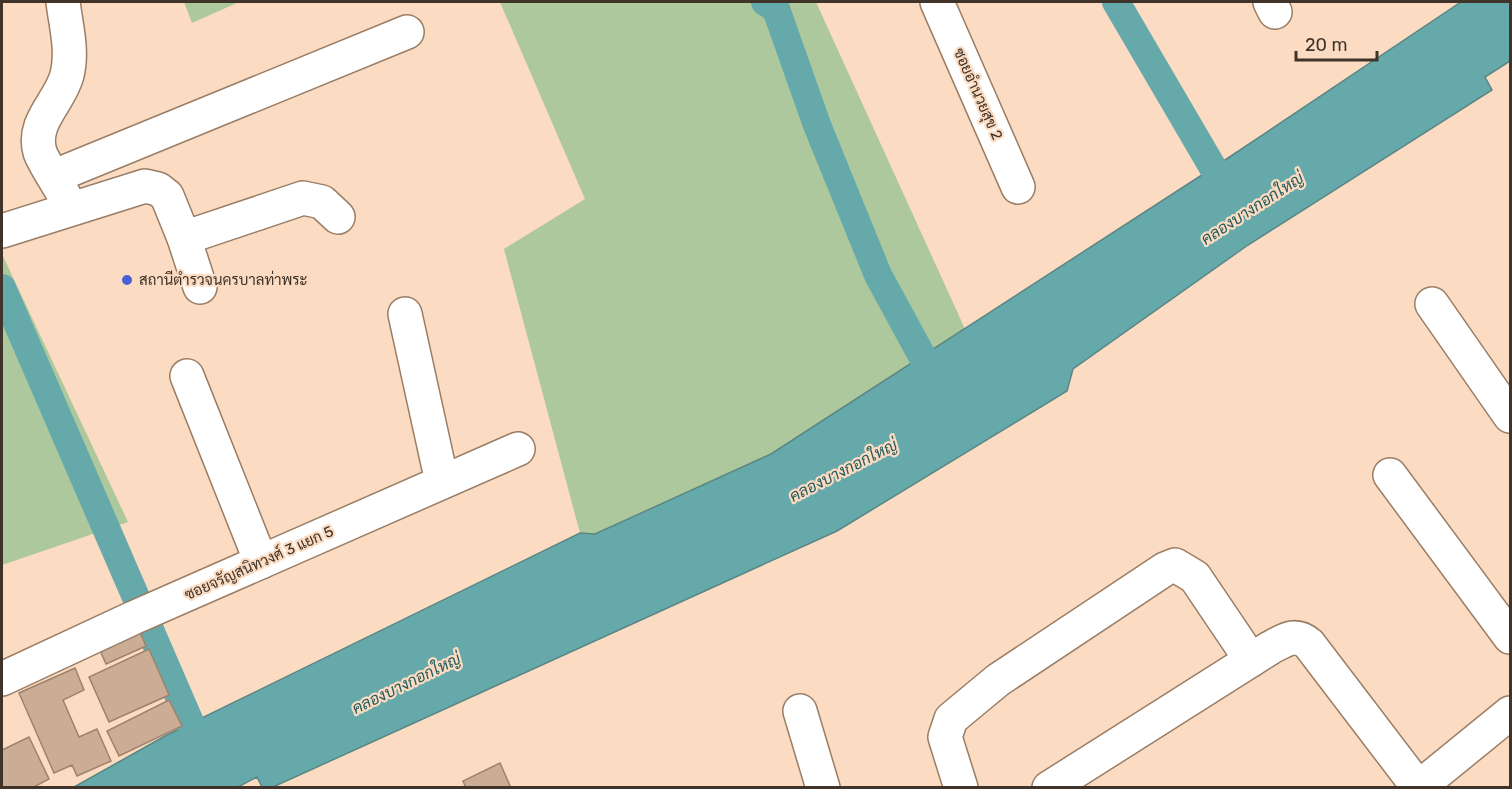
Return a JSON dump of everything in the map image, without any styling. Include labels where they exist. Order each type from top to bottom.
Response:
[{"type":"street","points":[[63,2],[70,51],[67,77],[49,108],[38,134],[40,153],[71,209]]},
{"type":"street","name":"ซอยอำนวยสุข 2","points":[[937,2],[1018,188]]},
{"type":"street","points":[[54,176],[406,32]]},
{"type":"street","points":[[2,231],[145,186],[158,189],[167,195],[200,287]]},
{"type":"street","points":[[184,238],[303,198],[322,202],[338,217]]},
{"type":"street","points":[[1432,304],[1510,416]]},
{"type":"street","points":[[405,314],[442,482]]},
{"type":"street","points":[[187,376],[261,562]]},
{"type":"street","name":"ซอยจรัญสนิทวงศ์ 3 แยก 5","points":[[2,679],[133,618],[518,449]]},
{"type":"street","points":[[1390,475],[1510,637]]},
{"type":"street","points":[[961,788],[945,737],[951,719],[998,680],[1165,569],[1175,565],[1195,577],[1251,660]]},
{"type":"street","points":[[1049,788],[1251,660],[1292,637],[1302,638],[1309,644],[1424,785],[1510,713]]},
{"type":"street","points":[[800,711],[823,788]]},
{"type":"green space","points":[[184,2],[239,2],[192,23]]},
{"type":"green space","points":[[500,2],[816,2],[965,329],[771,454],[595,534],[580,533],[504,249],[585,199]]},
{"type":"green space","points":[[2,254],[128,522],[2,565]]},
{"type":"water","name":"คลองบางกอกใหญ่","points":[[1461,2],[1510,2],[1510,61],[1485,77],[1492,90],[1248,245],[1073,369],[1067,391],[837,531],[273,787],[262,787],[257,777],[238,787],[74,787],[165,736],[580,533],[595,534],[771,454],[1225,160]]},
{"type":"building","points":[[139,630],[146,646],[106,664],[99,648]]},
{"type":"building","points":[[149,649],[169,695],[109,722],[89,677]]},
{"type":"building","points":[[75,668],[84,690],[63,700],[79,737],[97,729],[111,761],[77,776],[72,765],[54,773],[19,693]]},
{"type":"building","points":[[169,700],[182,726],[119,756],[107,731]]},
{"type":"building","points":[[29,737],[49,779],[32,788],[2,788],[2,750]]},
{"type":"building","points":[[500,763],[511,788],[466,788],[463,781]]},
{"type":"waterway","points":[[765,2],[776,9],[817,125],[878,275],[941,391]]},
{"type":"waterway","name":"คลองบางกอกใหญ่","points":[[1116,2],[1233,202]]},
{"type":"waterway","points":[[2,288],[206,759]]},
{"type":"place","name":"สถานีตำรวจนครบาลท่าพระ","points":[[127,280]]}]
